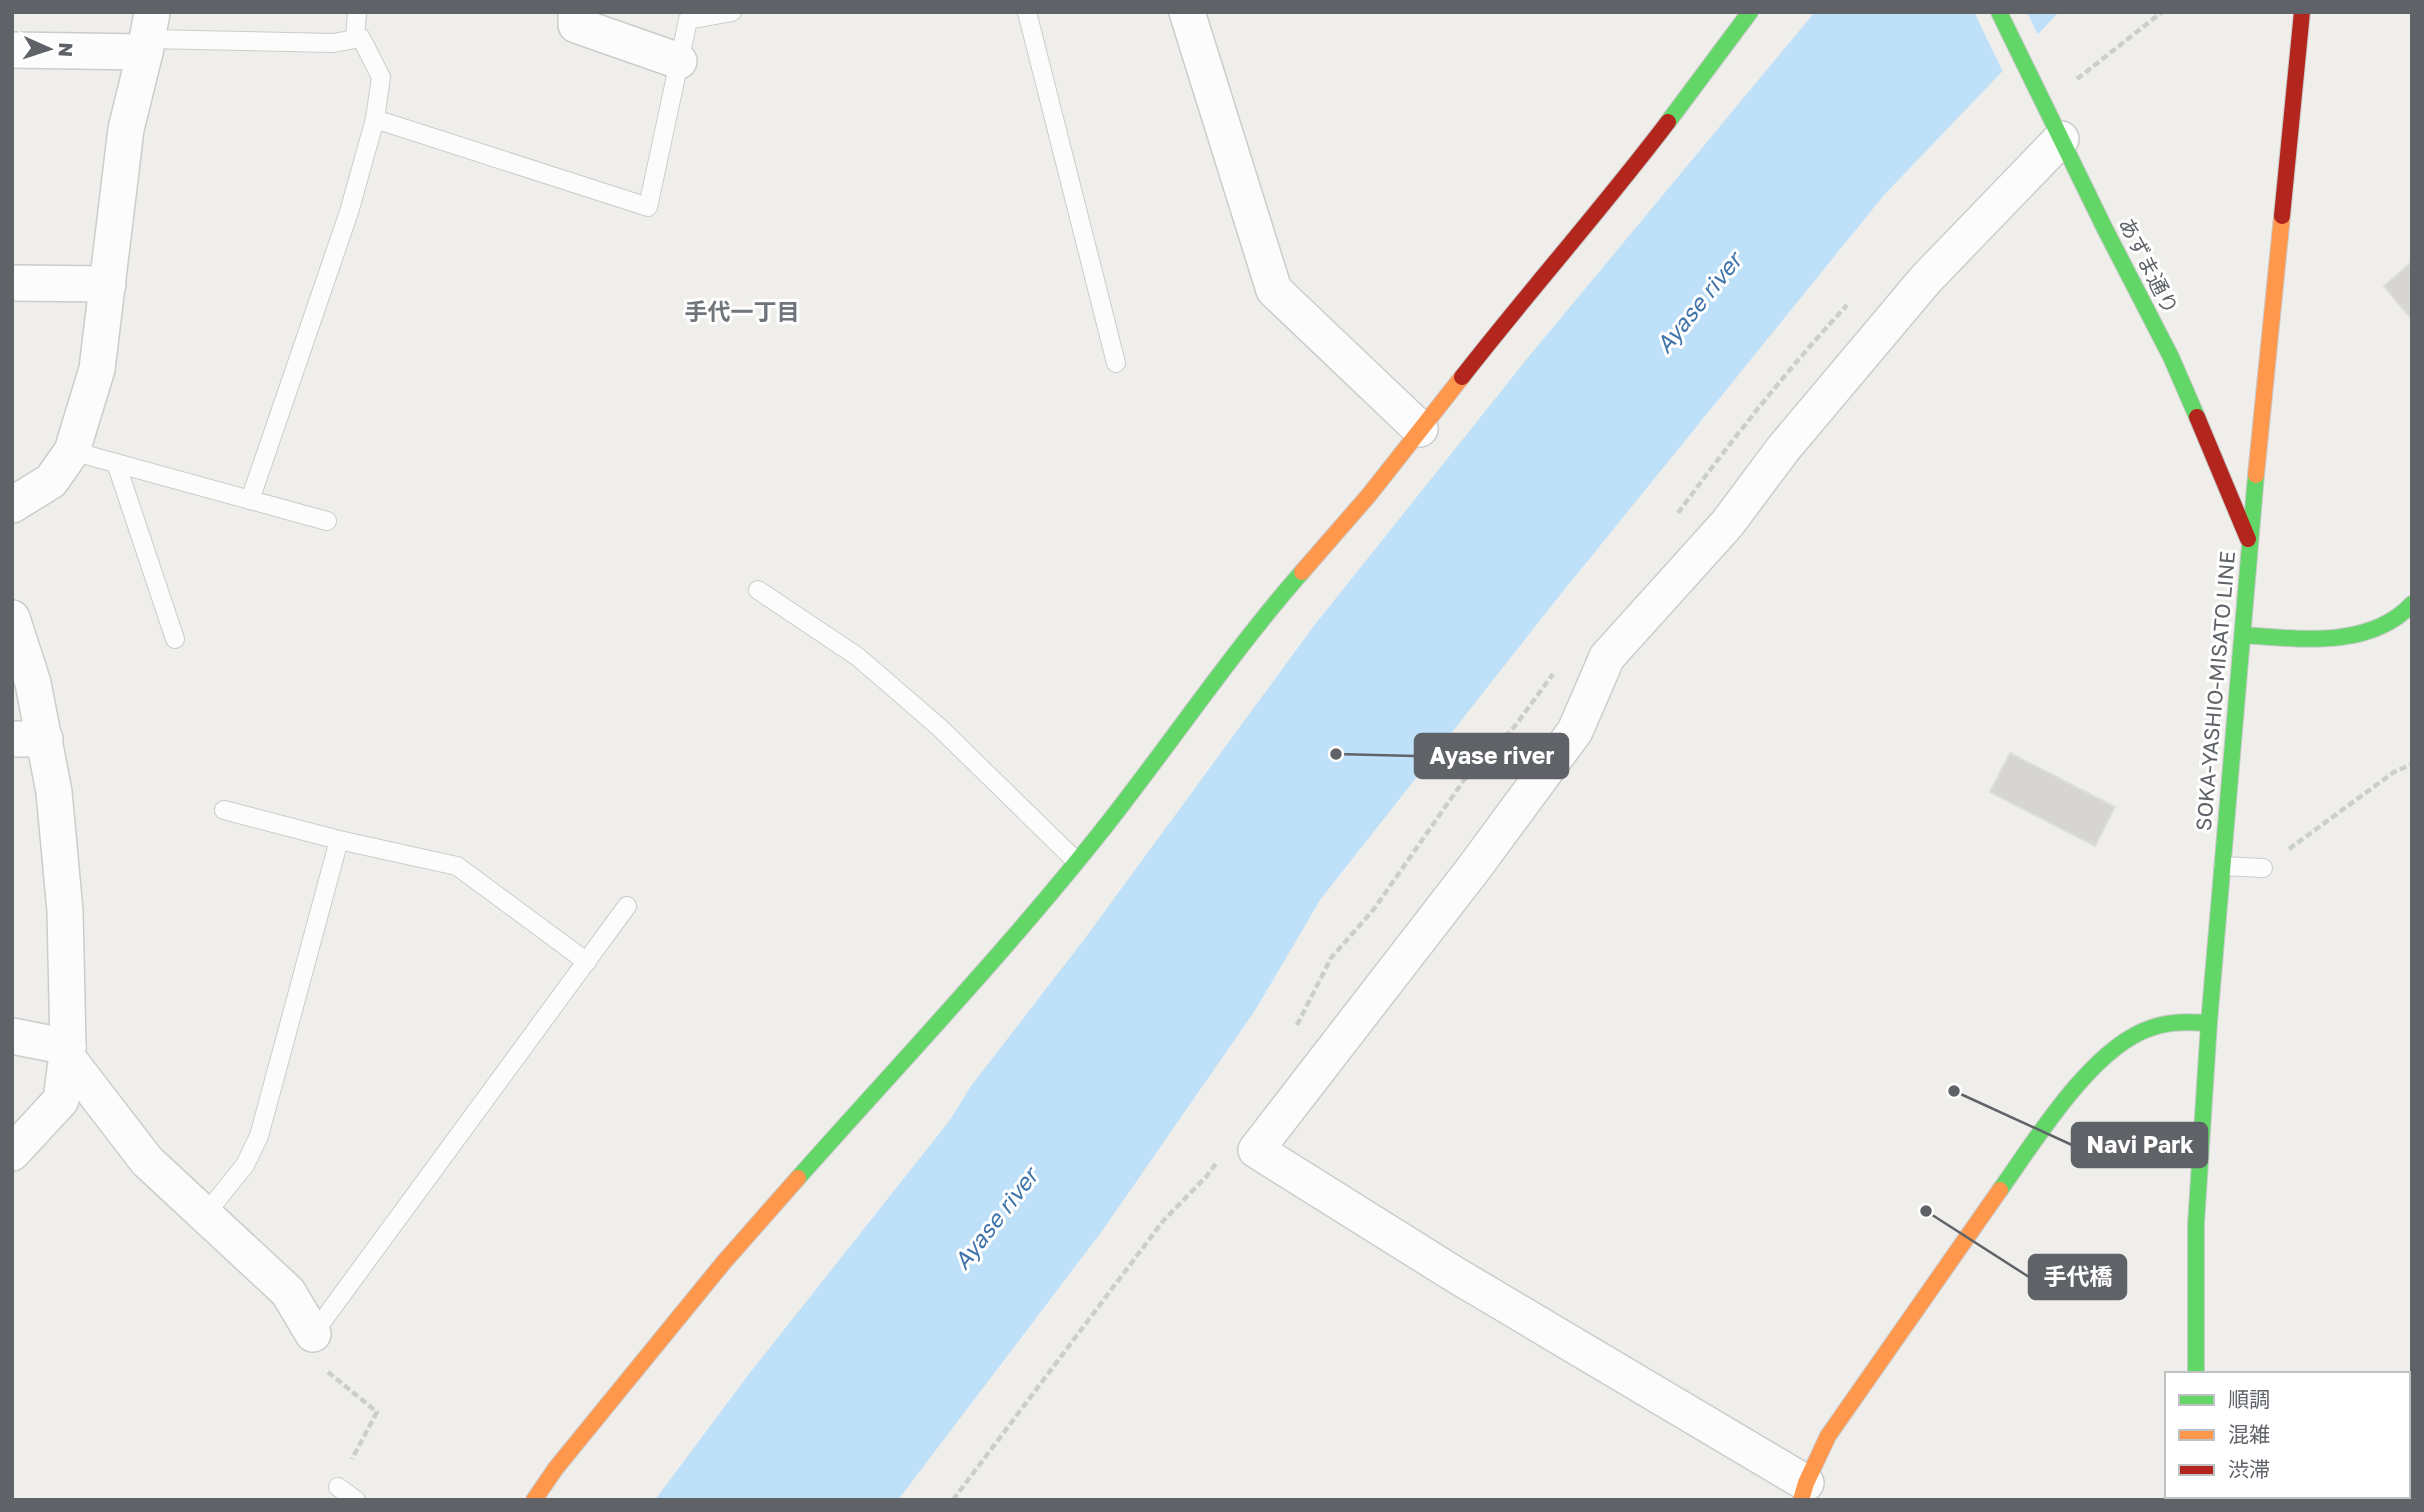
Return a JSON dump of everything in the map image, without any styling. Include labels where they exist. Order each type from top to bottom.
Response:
[{"type":"street","points":[[576,12],[576,25],[679,61]]},
{"type":"street","points":[[1187,12],[1274,290],[1420,429]]},
{"type":"street","points":[[534,1500],[556,1468],[724,1262],[1006,944],[1108,824],[1282,595],[1369,495],[1520,303],[1623,182],[1750,12]]},
{"type":"street","name":"あずま通り","points":[[1999,12],[2171,358],[2249,542]]},
{"type":"street","name":"SOKA-YASHIO-MISATO LINE","points":[[2196,1372],[2196,1224],[2209,1023],[2249,542],[2302,12]]},
{"type":"street","points":[[12,50],[148,34],[126,129],[97,369],[72,451],[51,481],[12,505]]},
{"type":"street","points":[[2050,116],[1926,279],[1783,449],[1727,524],[1607,657],[1575,731],[1474,868],[1256,1150],[1803,1491],[1828,1436],[2065,1098],[2113,1049],[2149,1028],[2176,1022],[2209,1023]]},
{"type":"street","points":[[12,283],[108,285]]},
{"type":"street","points":[[2243,635],[2295,638],[2333,637],[2356,633],[2398,619],[2412,604]]},
{"type":"street","points":[[12,618],[33,683],[28,739],[54,792],[65,911],[67,1052],[61,1100],[12,1153]]},
{"type":"street","points":[[12,1036],[67,1052],[146,1161],[288,1292],[313,1334]]},
{"type":"lane","points":[[355,39],[357,12]]},
{"type":"lane","points":[[375,119],[648,207],[688,20],[732,12]]},
{"type":"lane","points":[[1027,12],[1116,363]]},
{"type":"lane","points":[[148,34],[333,43],[362,38],[381,77],[375,119],[349,212],[250,500]]},
{"type":"lane","points":[[72,451],[327,521]]},
{"type":"lane","points":[[116,463],[175,639]]},
{"type":"lane","points":[[758,590],[858,657],[940,728],[1076,861]]},
{"type":"lane","points":[[224,810],[457,866],[587,961]]},
{"type":"lane","points":[[204,1216],[245,1165],[259,1136],[339,839]]},
{"type":"lane","points":[[2223,866],[2263,868]]},
{"type":"lane","points":[[313,1334],[627,906]]},
{"type":"lane","points":[[338,1487],[356,1500]]},
{"type":"path","points":[[2050,116],[2073,82],[2162,12]]},
{"type":"path","points":[[2263,868],[2394,772],[2412,764]]},
{"type":"path","points":[[313,1334],[313,1360],[377,1412],[338,1487]]},
{"type":"water","points":[[1815,12],[2059,12],[1884,195],[1552,605],[1320,900],[1256,1009],[1102,1231],[898,1500],[655,1500],[749,1374],[950,1120],[971,1086],[1083,941],[1313,627],[1530,355]]},
{"type":"pier","points":[[1974,12],[2027,12],[2039,37],[2004,74]]},
{"type":"building","points":[[2412,262],[2412,320],[2384,286]]},
{"type":"building","points":[[2010,753],[2115,807],[2095,846],[1990,792]]},
{"type":"traffic: fast","points":[[1668,122],[1750,12]]},
{"type":"traffic: fast","points":[[1999,12],[2171,357],[2197,417]]},
{"type":"traffic: fast","points":[[2196,1372],[2196,1224],[2209,1023],[2256,475]]},
{"type":"traffic: fast","points":[[798,1178],[995,959],[1071,869],[1251,633],[1302,572]]},
{"type":"traffic: fast","points":[[2243,635],[2310,639],[2355,635],[2395,618],[2412,604]]},
{"type":"traffic: fast","points":[[2000,1190],[2066,1098],[2107,1054],[2129,1038],[2151,1028],[2165,1024],[2209,1023]]},
{"type":"traffic: slow","points":[[2256,475],[2282,216]]},
{"type":"traffic: slow","points":[[1302,572],[1369,495],[1462,377]]},
{"type":"traffic: slow","points":[[534,1500],[556,1468],[724,1262],[798,1178]]},
{"type":"traffic: slow","points":[[1801,1500],[1828,1436],[2000,1190]]},
{"type":"traffic: jam","points":[[2282,216],[2302,12]]},
{"type":"traffic: jam","points":[[1462,377],[1668,122]]},
{"type":"traffic: jam","points":[[2197,417],[2248,539]]},
{"type":"place","name":"Ayase river","points":[[1336,754]]},
{"type":"place","name":"Navi Park","points":[[1954,1091]]},
{"type":"place","name":"手代橋","points":[[1926,1211]]},
{"type":"district","name":"手代一丁目","points":[[742,312]]}]
